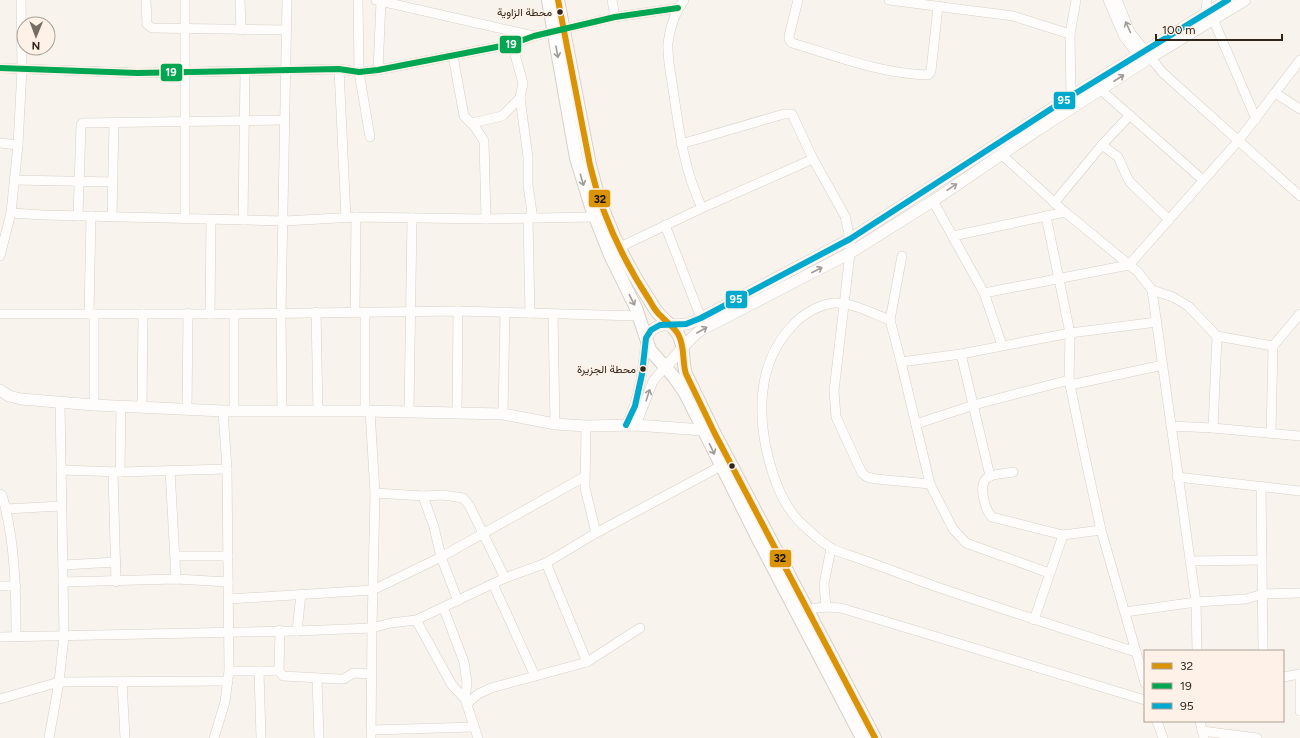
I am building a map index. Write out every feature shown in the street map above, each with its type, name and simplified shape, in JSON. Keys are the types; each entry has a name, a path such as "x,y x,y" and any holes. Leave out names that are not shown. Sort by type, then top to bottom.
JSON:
{"main road":[{"path":"548,0 559,30"},
{"path":"558,0 559,30 576,128 580,173 597,213 610,255 639,316 654,356 685,392 721,466 862,738"},
{"path":"597,213 620,247 638,283 650,302 661,317 671,325 679,335 684,370 875,738"}],"street":[{"path":"0,256 11,213 18,145 22,69 21,0"},
{"path":"146,0 149,27 185,29 286,30"},
{"path":"184,0 186,72 185,219"},
{"path":"240,0 241,30"},
{"path":"282,411 281,313 284,221 284,120 287,0"},
{"path":"358,0 359,72 370,137"},
{"path":"612,0 615,17"},
{"path":"684,0 678,8 668,43 681,144 686,166 702,208"},
{"path":"798,0 789,36 792,43 850,61 924,75 928,75 931,71 938,6"},
{"path":"890,0 1013,16 1070,34"},
{"path":"1071,96 1070,34 1076,0"},
{"path":"1108,0 1124,37 1300,196"},
{"path":"1117,0 1130,32 1147,58"},
{"path":"1207,0 1210,16 1256,119"},
{"path":"631,425 653,380 698,332 727,311 850,239 1036,125 1101,90 1210,16 1228,0"},
{"path":"1210,16 1245,0"},
{"path":"378,70 384,1 534,36"},
{"path":"0,68 137,73 338,69 359,72 378,70 512,44 534,36 615,17 678,8"},
{"path":"512,44 523,82 520,98 528,157 528,185 532,213 528,219 530,313"},
{"path":"453,56 464,116 472,123 484,141 486,219"},
{"path":"631,425 642,374 646,338 655,327 686,324 727,311 850,253 933,201 1001,154 1071,96 1147,58"},
{"path":"984,293 1130,265 1239,140 1300,60"},
{"path":"338,69 346,218"},
{"path":"243,220 244,72"},
{"path":"1101,90 1203,180"},
{"path":"1275,93 1300,109"},
{"path":"472,123 502,116 520,98"},
{"path":"681,144 789,113 813,159 846,216 850,239 850,253 834,392 834,410 839,424 859,469 867,477 930,484"},
{"path":"1054,203 1102,145 1130,115"},
{"path":"78,216 82,124 244,122 284,120"},
{"path":"112,216 114,123"},
{"path":"0,143 18,145"},
{"path":"1102,145 1118,157 1129,181 1169,220"},
{"path":"1001,154 1054,203 1130,265 1142,276 1152,290 1177,477 1196,602 1197,650"},
{"path":"620,247 702,208 813,159"},
{"path":"15,180 113,182"},
{"path":"933,201 984,293 1002,345"},
{"path":"953,236 1065,212"},
{"path":"11,213 284,221 356,217 528,219 597,213"},
{"path":"91,216 91,314 94,405"},
{"path":"1046,216 1070,333 1070,382 1101,530 1144,680"},
{"path":"356,217 360,312 367,411 375,493 371,674 372,734 474,727"},
{"path":"409,412 412,218"},
{"path":"210,314 211,220"},
{"path":"665,225 701,318"},
{"path":"902,256 890,320 930,484 953,529 960,539 966,543 1049,573"},
{"path":"1152,290 1173,297 1188,306 1216,336 1273,346"},
{"path":"890,320 844,304 833,303 821,306 805,314 787,331 772,358 762,394 761,409 765,450 784,503 800,522 831,548 1034,620 1136,652"},
{"path":"0,314 234,314 316,312 411,313 458,311 553,315 639,316"},
{"path":"457,414 458,311"},
{"path":"316,312 318,411"},
{"path":"503,414 505,312"},
{"path":"142,408 143,314"},
{"path":"187,410 188,314"},
{"path":"214,738 223,709 229,671 230,632 227,469 234,314"},
{"path":"1271,433 1273,346 1300,314"},
{"path":"553,315 555,424"},
{"path":"901,362 961,354 1070,333 1157,322"},
{"path":"1213,428 1216,336"},
{"path":"961,354 990,476"},
{"path":"916,424 974,405 1070,382 1163,365"},
{"path":"1,391 21,399 121,407 229,411 367,411 503,414 555,424 586,426 631,425 703,430"},
{"path":"49,738 59,682 64,636 60,403"},
{"path":"116,582 116,472 121,407"},
{"path":"586,426 584,477 596,533"},
{"path":"1171,426 1213,428 1300,436"},
{"path":"0,637 372,628 391,623 416,620 505,578 546,563 596,533 721,466"},
{"path":"61,470 116,472 227,469"},
{"path":"170,470 176,556 176,579"},
{"path":"1013,472 990,476 985,480 983,490 987,509 992,517 1063,535 1101,530"},
{"path":"229,598 373,590 441,557 584,477"},
{"path":"1177,477 1300,491"},
{"path":"1261,486 1263,650"},
{"path":"375,493 423,496 443,495 463,498 469,505 505,578"},
{"path":"0,494 2,495 6,509 16,586 16,636"},
{"path":"423,496 434,527 441,557 458,601"},
{"path":"6,509 61,506"},
{"path":"1034,620 1063,535"},
{"path":"826,607 824,584 831,548"},
{"path":"176,556 228,556"},
{"path":"1190,561 1262,560"},
{"path":"63,565 116,562"},
{"path":"546,563 587,662"},
{"path":"64,582 116,582 176,579 228,582"},
{"path":"492,584 536,676"},
{"path":"0,586 16,586"},
{"path":"1125,612 1196,602 1246,599 1263,594 1300,593"},
{"path":"297,631 301,594"},
{"path":"808,610 826,607 841,608 1144,700"},
{"path":"444,608 464,662 467,684 466,701 478,738"},
{"path":"416,620 452,685 466,701"},
{"path":"466,701 485,690 587,662 640,628"},
{"path":"278,671 280,630"},
{"path":"229,671 278,671 285,677 317,679 344,679 353,673 371,674"},
{"path":"259,671 261,738"},
{"path":"1284,677 1300,674 1300,711"},
{"path":"317,679 319,738"},
{"path":"0,699 59,682 228,681"},
{"path":"122,682 125,738"},
{"path":"1157,722 1163,738"},
{"path":"1200,722 1203,735 1257,738"}],"transit line":[{"name":"32","path":"558,0 590,165 600,201 614,236 622,253 655,309 679,336 682,345 686,374 715,434 875,738"},
{"name":"95","path":"626,425 635,406 642,374 646,338 651,330 660,325 686,324 701,318 850,239 1071,96 1228,0"},
{"name":"19","path":"0,68 137,73 339,69 359,72 378,70 512,44 534,36 615,17 678,8"}],"place":[{"name":"محطة الزاوية","path":"560,12"},
{"name":"محطة الجزيرة","path":"643,369"}]}
